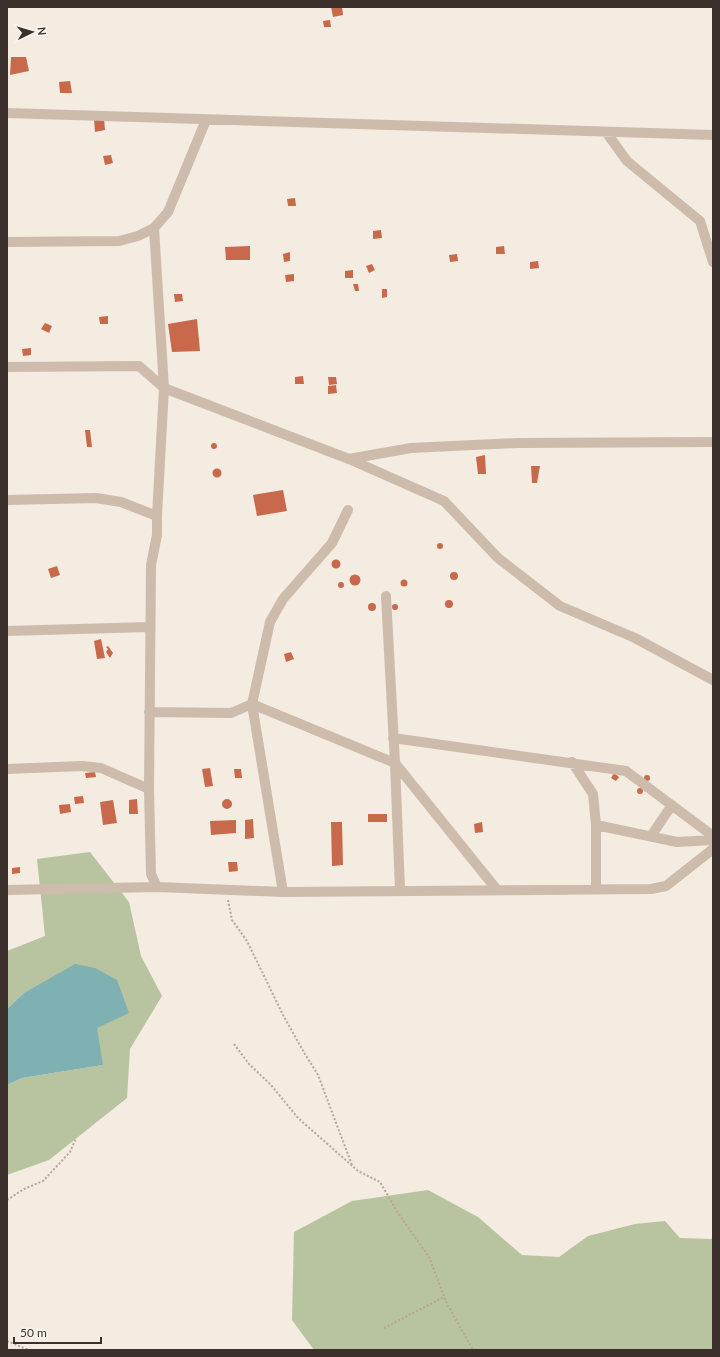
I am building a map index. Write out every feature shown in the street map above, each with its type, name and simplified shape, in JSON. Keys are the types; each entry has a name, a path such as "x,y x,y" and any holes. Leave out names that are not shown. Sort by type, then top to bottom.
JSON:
{"street":[{"path":"7,113 713,135"},
{"path":"7,242 119,241 138,236 154,228 168,212 206,120"},
{"path":"606,132 627,162 713,234"},
{"path":"700,222 713,262"},
{"path":"154,228 164,388 157,535 150,565 149,627 149,789 151,874 157,887"},
{"path":"7,367 139,366 164,388 349,459 444,501 498,558 560,606 635,638 713,680"},
{"path":"349,459 411,448 510,443 713,442"},
{"path":"7,500 96,498 120,502 157,516"},
{"path":"283,892 252,704 270,622 283,599 332,543 348,510"},
{"path":"386,596 400,890"},
{"path":"7,630 149,627"},
{"path":"149,712 231,713 252,704 395,763 497,890"},
{"path":"393,738 572,762 626,771 713,836"},
{"path":"572,762 593,794 596,825 596,889"},
{"path":"7,769 82,766 101,768 149,789"},
{"path":"651,836 672,805"},
{"path":"596,825 678,842 713,840"},
{"path":"7,890 157,887 283,892 651,889 666,886 713,849"}],"path":[{"path":"226,890 232,920 247,942 284,1017 318,1075 353,1166"},
{"path":"234,1044 249,1064 271,1085 298,1118 358,1171 380,1182 398,1213 429,1257 447,1304 472,1348 476,1350"},
{"path":"7,1200 24,1189 43,1181 70,1152 76,1138"},
{"path":"384,1328 444,1298"},
{"path":"7,1341 30,1350"}],"green space":[{"path":"90,852 129,902 141,956 162,996 130,1049 127,1098 49,1160 7,1175 7,1085 22,1078 103,1065 24,993 7,1009 7,951 45,936 37,859"},
{"path":"428,1190 478,1217 522,1255 559,1257 588,1236 635,1224 665,1221 680,1238 711,1239 713,1237 713,1350 314,1350 292,1320 294,1232 352,1201"}],"water":[{"path":"75,964 95,968 117,980 129,1013 97,1028 103,1065 22,1078 7,1085 7,1009 24,993"}],"building":[{"path":"331,7 342,7 343,15 333,17"},
{"path":"330,20 331,27 324,27 323,21"},
{"path":"11,57 26,57 29,71 10,75"},
{"path":"70,81 72,93 60,93 59,82"},
{"path":"104,118 105,130 95,132 94,119"},
{"path":"111,155 113,163 105,165 103,156"},
{"path":"295,198 296,206 288,206 287,199"},
{"path":"381,230 382,238 373,239 373,231"},
{"path":"250,246 250,260 226,260 225,247"},
{"path":"504,246 505,254 496,254 496,247"},
{"path":"290,252 290,261 284,262 283,254"},
{"path":"457,254 458,261 450,262 449,255"},
{"path":"538,261 539,268 530,269 530,262"},
{"path":"372,264 375,270 369,273 366,266"},
{"path":"353,270 353,278 345,278 345,271"},
{"path":"294,274 294,281 286,282 285,275"},
{"path":"353,284 358,284 359,291 355,291"},
{"path":"382,289 387,289 387,297 382,298"},
{"path":"174,294 182,294 183,301 175,302"},
{"path":"108,316 108,324 100,324 99,317"},
{"path":"197,319 200,351 172,352 168,324"},
{"path":"45,323 52,326 49,333 41,329"},
{"path":"31,348 31,355 23,356 22,349"},
{"path":"303,376 304,384 295,384 295,377"},
{"path":"328,377 336,377 337,384 329,385"},
{"path":"336,385 337,393 328,394 328,386"},
{"path":"85,430 90,430 92,447 87,447"},
{"path":"214,443 217,446 214,449 211,446"},
{"path":"485,455 486,474 478,474 476,457"},
{"path":"531,466 540,466 537,483 532,483"},
{"path":"217,468 222,473 217,478 212,473"},
{"path":"283,490 287,511 257,516 253,495"},
{"path":"440,543 443,546 440,549 437,546"},
{"path":"334,560 338,560 340,564 338,568 334,568 332,566 332,562"},
{"path":"57,566 60,575 51,578 48,569"},
{"path":"452,572 456,572 458,576 456,580 452,580 450,578 450,574"},
{"path":"353,575 357,575 359,576 359,584 353,585 350,582 350,578"},
{"path":"404,579 407,580 407,586 404,587 401,586 400,583 401,580"},
{"path":"341,582 344,585 341,588 338,585"},
{"path":"447,600 451,600 453,604 451,608 447,608 445,606 445,602"},
{"path":"370,603 374,603 376,607 374,611 370,611 368,609 368,605"},
{"path":"395,604 398,607 395,610 392,607"},
{"path":"101,639 105,658 97,659 94,641"},
{"path":"108,646 113,653 110,658 106,652 108,649 106,647"},
{"path":"291,652 294,659 286,662 284,654"},
{"path":"210,768 213,786 205,787 202,769"},
{"path":"234,769 241,769 242,778 235,778"},
{"path":"95,772 96,777 86,778 85,773"},
{"path":"614,773 619,777 616,781 611,778"},
{"path":"647,775 650,778 647,781 644,778"},
{"path":"640,788 643,791 640,794 637,791"},
{"path":"83,796 84,803 75,804 74,797"},
{"path":"137,799 138,814 129,814 129,800"},
{"path":"225,799 229,799 232,804 229,809 225,809 222,806 222,802"},
{"path":"113,800 117,823 103,825 100,802"},
{"path":"70,804 71,812 60,814 59,805"},
{"path":"368,814 387,814 387,822 368,822"},
{"path":"253,819 254,838 245,839 245,820"},
{"path":"236,820 236,833 211,835 210,821"},
{"path":"331,822 342,822 343,865 332,866"},
{"path":"482,822 483,832 475,833 474,824"},
{"path":"228,862 237,862 238,871 229,872"},
{"path":"20,867 20,873 12,874 12,868"}]}
